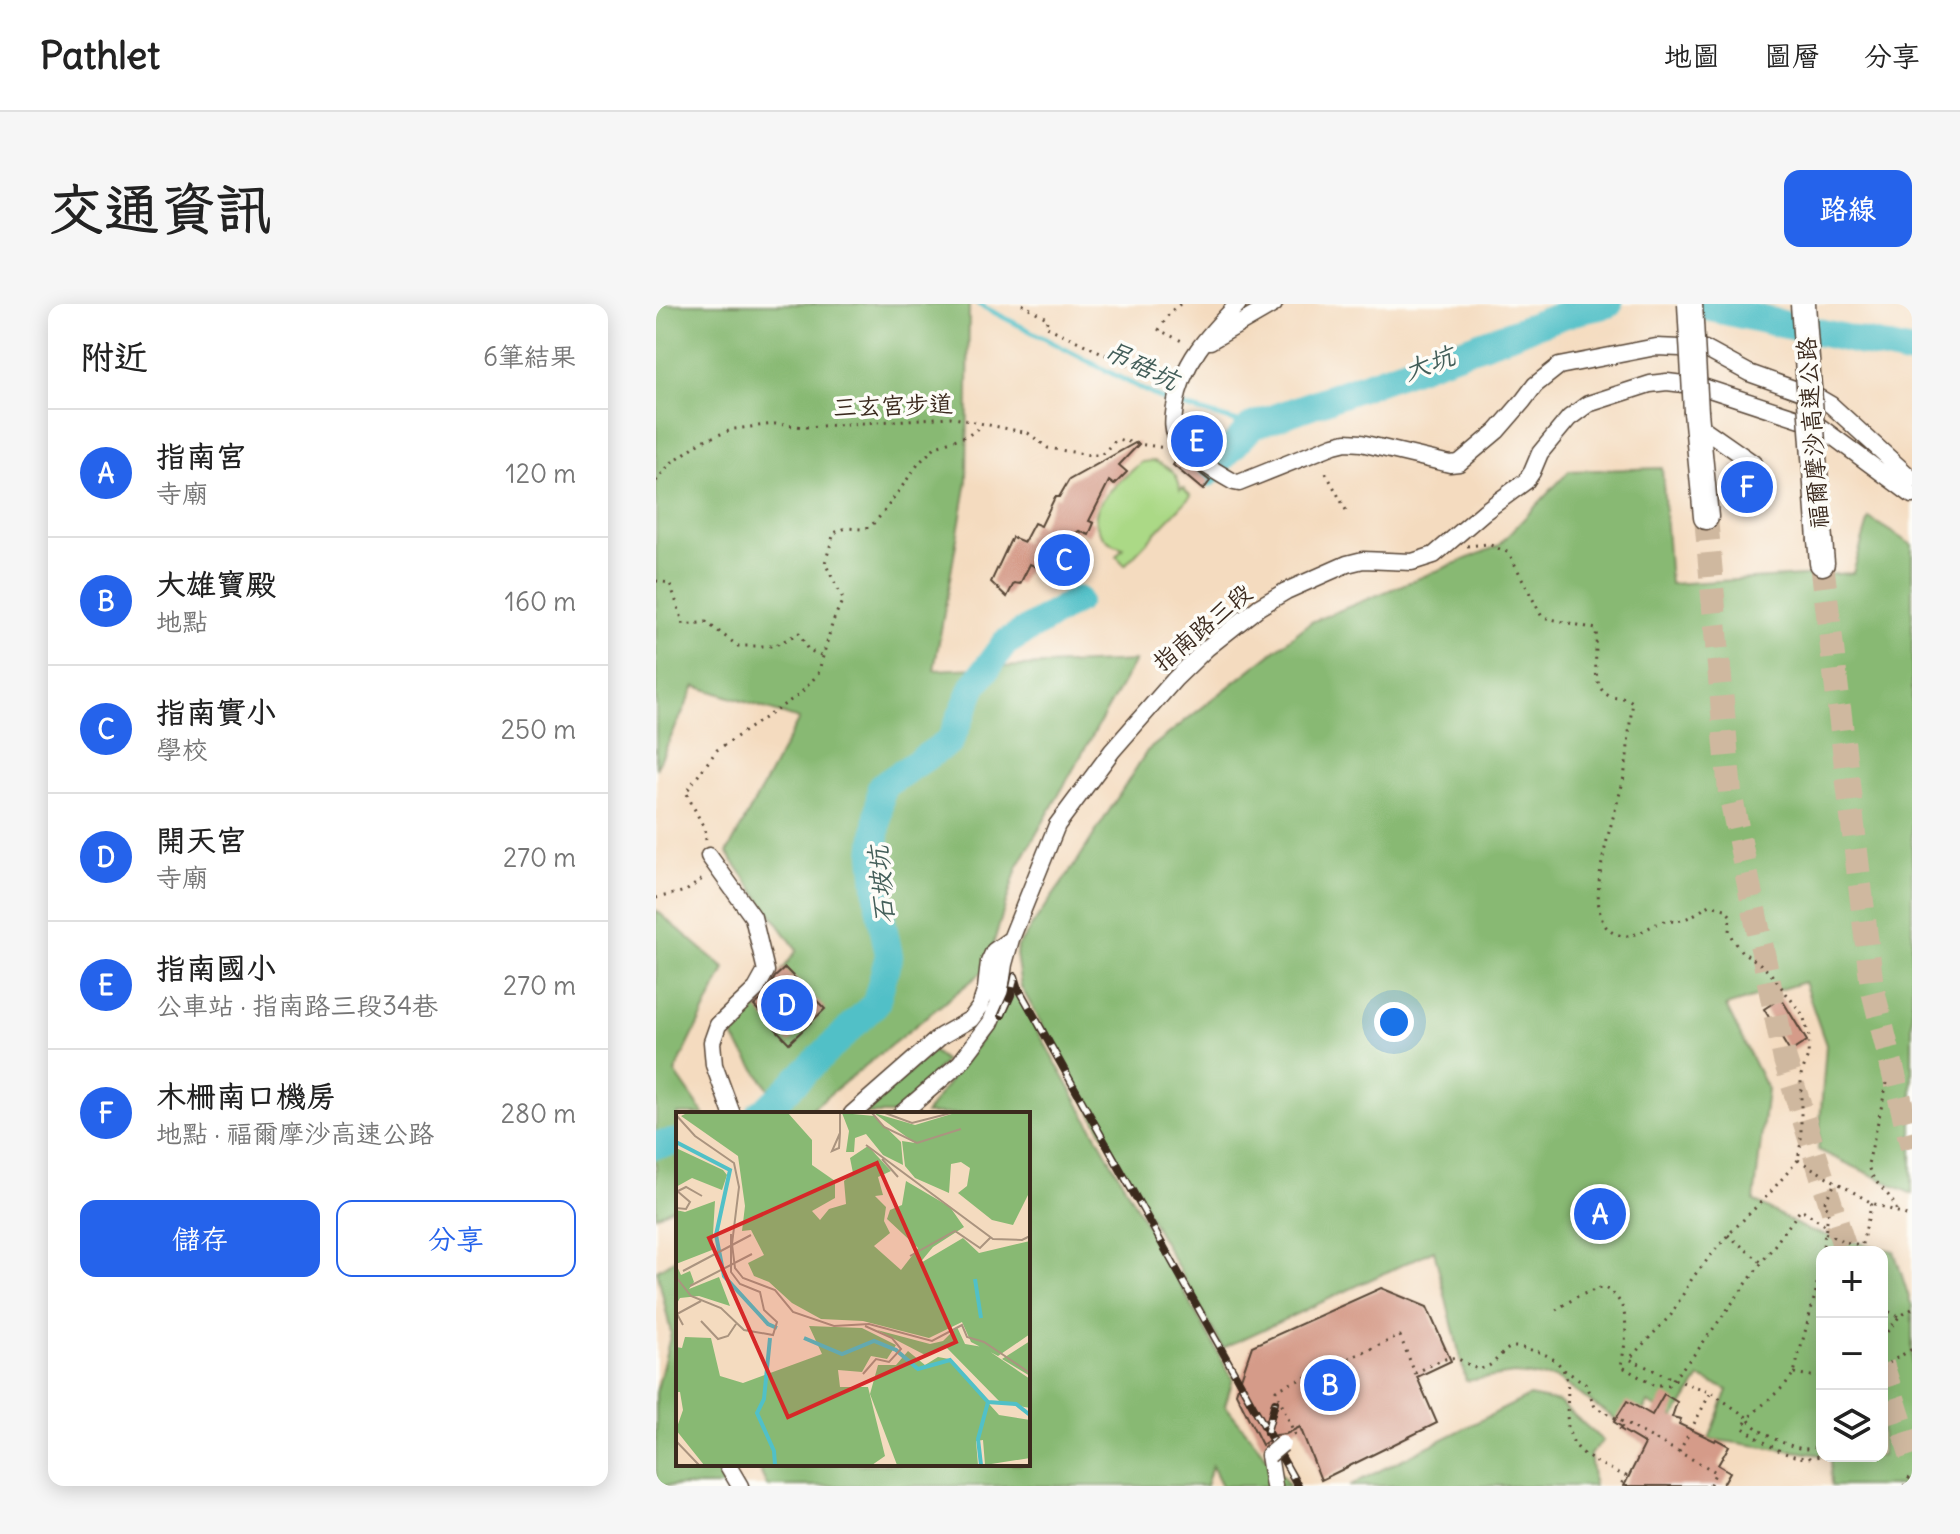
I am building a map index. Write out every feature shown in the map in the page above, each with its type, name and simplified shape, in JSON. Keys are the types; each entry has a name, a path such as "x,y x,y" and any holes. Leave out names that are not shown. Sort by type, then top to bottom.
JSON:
{"highway":[{"path":"1690,304 1706,517"},
{"name":"福爾摩沙高速公路","path":"1803,304 1821,551"}],"street":[{"path":"1238,304 1198,348 1182,375 1172,427 1180,443 1227,478 1239,483 1346,442 1450,464 1459,463 1497,431 1535,385 1559,366 1656,347 1705,349 1749,373 1819,398 1831,405 1912,479"},
{"path":"1198,348 1274,304"},
{"path":"1434,555 1526,481 1540,453 1569,418 1588,404 1650,384 1667,382 1700,386 1816,424 1912,495"},
{"path":"1697,418 1753,463"},
{"name":"指南路三段","path":"903,1112 960,1063 991,1022 998,1005 1011,939 1053,835 1065,812 1152,703 1207,648 1259,607 1286,591 1363,560 1412,562 1434,555"},
{"path":"714,862 753,917 766,971 756,989 718,1025 712,1042 714,1065 732,1112"},
{"path":"854,1112 941,1036 971,1019 980,1007 994,951 1011,939"},
{"path":"1274,1486 1276,1449"},
{"path":"728,1466 740,1486"}],"path":[{"path":"1022,304 1048,319 1045,326 1178,394"},
{"path":"1180,304 1170,312 1159,330 1198,348"},
{"name":"三玄宮步道","path":"656,481 671,463 702,441 734,429 775,424 806,427 950,417 1028,433 1048,448 1090,455 1101,455 1117,439 1189,450"},
{"path":"656,898 686,891 714,862 704,828 686,792 717,750 800,694 818,674 833,621 843,599 825,563 834,533 846,528 870,527 919,463 936,446 969,435 982,425"},
{"path":"1326,473 1346,510"},
{"path":"1434,555 1488,544 1509,553 1542,617 1596,629 1595,675 1599,688 1610,696 1628,698 1633,703 1624,776 1605,846 1600,878 1602,922 1612,932 1622,936 1638,934 1665,921 1687,918 1710,905 1719,906 1730,915 1729,932 1734,942 1771,974 1803,1015 1809,1036 1808,1056 1801,1075 1798,1160 1728,1235 1693,1277 1671,1315 1629,1359 1711,1392 1748,1418 1751,1424 1783,1443 1806,1449 1816,1446"},
{"path":"656,581 670,583 684,625 706,622 738,646 774,646 799,633 808,650 823,656"},
{"path":"1887,1083 1868,1164 1874,1181 1894,1203 1897,1213"},
{"path":"1798,1160 1872,1203 1912,1217"},
{"path":"1823,1246 1829,1208 1823,1204 1836,1182"},
{"path":"1825,1233 1861,1245 1872,1203"},
{"path":"1556,1310 1578,1296 1603,1287 1609,1290 1618,1301 1627,1324 1621,1366 1653,1385 1668,1385 1697,1351 1801,1209 1825,1225"},
{"path":"1728,1235 1762,1263"},
{"path":"1816,1291 1794,1373 1748,1418 1743,1428 1784,1453 1816,1457"},
{"path":"1888,1331 1899,1317 1912,1309"},
{"path":"1888,1311 1899,1317"},
{"path":"1276,1449 1296,1438 1276,1390 1400,1336 1415,1373 1450,1358 1476,1369 1484,1369 1513,1347 1550,1356 1562,1369 1585,1383 1595,1407 1716,1472 1709,1486"},
{"path":"1888,1363 1912,1349"},
{"path":"1562,1369 1570,1390 1570,1436 1581,1452 1626,1476 1620,1486"},
{"path":"1794,1373 1816,1377"},
{"path":"1679,1452 1711,1392"},
{"path":"1904,1486 1912,1474"}],"green space":[{"path":"656,304 969,304 967,481 934,670 1135,661 1017,868 985,970 808,1112 785,1112 733,1037 797,950 727,853 799,719 695,686 656,769"},
{"path":"1154,461 1172,471 1180,490 1183,488 1191,496 1125,565 1116,556 1123,548 1110,542 1100,532 1097,511 1116,484 1142,462"},
{"path":"1662,468 1670,584 1853,573 1869,518 1912,545 1912,1194 1818,1150 1826,1045 1804,982 1726,1006 1767,1089 1754,1201 1809,1231 1873,1246 1816,1246 1816,1454 1709,1439 1728,1390 1700,1378 1674,1418 1648,1403 1630,1429 1556,1378 1514,1374 1466,1381 1434,1250 1223,1348 1021,987 1016,954 1018,946 1078,860 1147,751 1311,622 1498,546 1569,471"},
{"path":"656,910 725,969 675,1072 703,1112 676,1112 676,1206 656,1216"},
{"path":"1016,992 1233,1379 1225,1405 1290,1486 1222,1486 1212,1466 1206,1486 767,1486 758,1466 1030,1466 1030,1112 926,1112"},
{"path":"932,1051 945,1061 901,1112 867,1112"},
{"path":"1888,1250 1894,1251 1912,1307 1912,1486 1831,1486 1830,1462 1888,1462"},
{"path":"676,1259 676,1466 717,1466 724,1486 656,1486 656,1393 671,1333 657,1270"},
{"path":"1529,1396 1559,1402 1603,1441 1590,1454 1594,1486 1349,1486"}],"building":[{"path":"1137,442 1139,444 1119,465 1127,472 1114,485 1109,481 1089,521 1094,523 1089,535 1079,531 1058,547 1047,572 1030,564 1020,584 1014,583 1007,597 991,582 1012,537 1024,542 1034,523 1041,526 1055,497 1059,497 1069,480"},
{"path":"1179,457 1210,481 1203,490 1173,465"},
{"path":"1733,466 1751,474 1758,473 1761,508 1737,510"},
{"path":"785,968 825,1009 789,1043 754,1006"},
{"path":"1781,998 1807,1041 1790,1052 1764,1009"},
{"path":"1381,1288 1427,1307 1451,1361 1417,1377 1437,1423 1321,1480 1300,1427 1276,1435 1262,1445 1236,1393 1252,1346"},
{"path":"1664,1394 1677,1402 1672,1417 1681,1419 1679,1424 1729,1446 1718,1465 1730,1472 1722,1486 1624,1486 1645,1444 1614,1422 1627,1401 1652,1415"}],"waterway":[{"name":"吊硞坑","path":"978,304 1165,401 1252,426"},
{"name":"大坑","path":"1208,473 1252,426 1572,312 1609,304"},
{"name":"大坑","path":"1693,304 1912,353"},
{"name":"石坡坑","path":"763,1112 876,1003 889,955 879,906 874,855 881,787 950,741 974,686 1005,643 1077,600"},
{"name":"石坡坑","path":"656,1145 676,1142"}],"tunnel":[{"path":"1706,517 1730,793 1785,1060 1844,1246"},
{"path":"1822,563 1872,987 1912,1147"},
{"path":"1888,1383 1912,1457"}],"railway":[{"path":"1002,1015 1015,976 1019,989 1298,1486"},
{"path":"1267,1432 1275,1402"}],"place":[{"name":"指南國小","path":"1197,441"},
{"name":"木柵南口機房","path":"1747,487"},
{"name":"指南實小","path":"1064,560"},
{"name":"開天宮","path":"787,1005"},
{"name":"指南宮","path":"1600,1214"},
{"name":"大雄寶殿","path":"1330,1385"}]}
